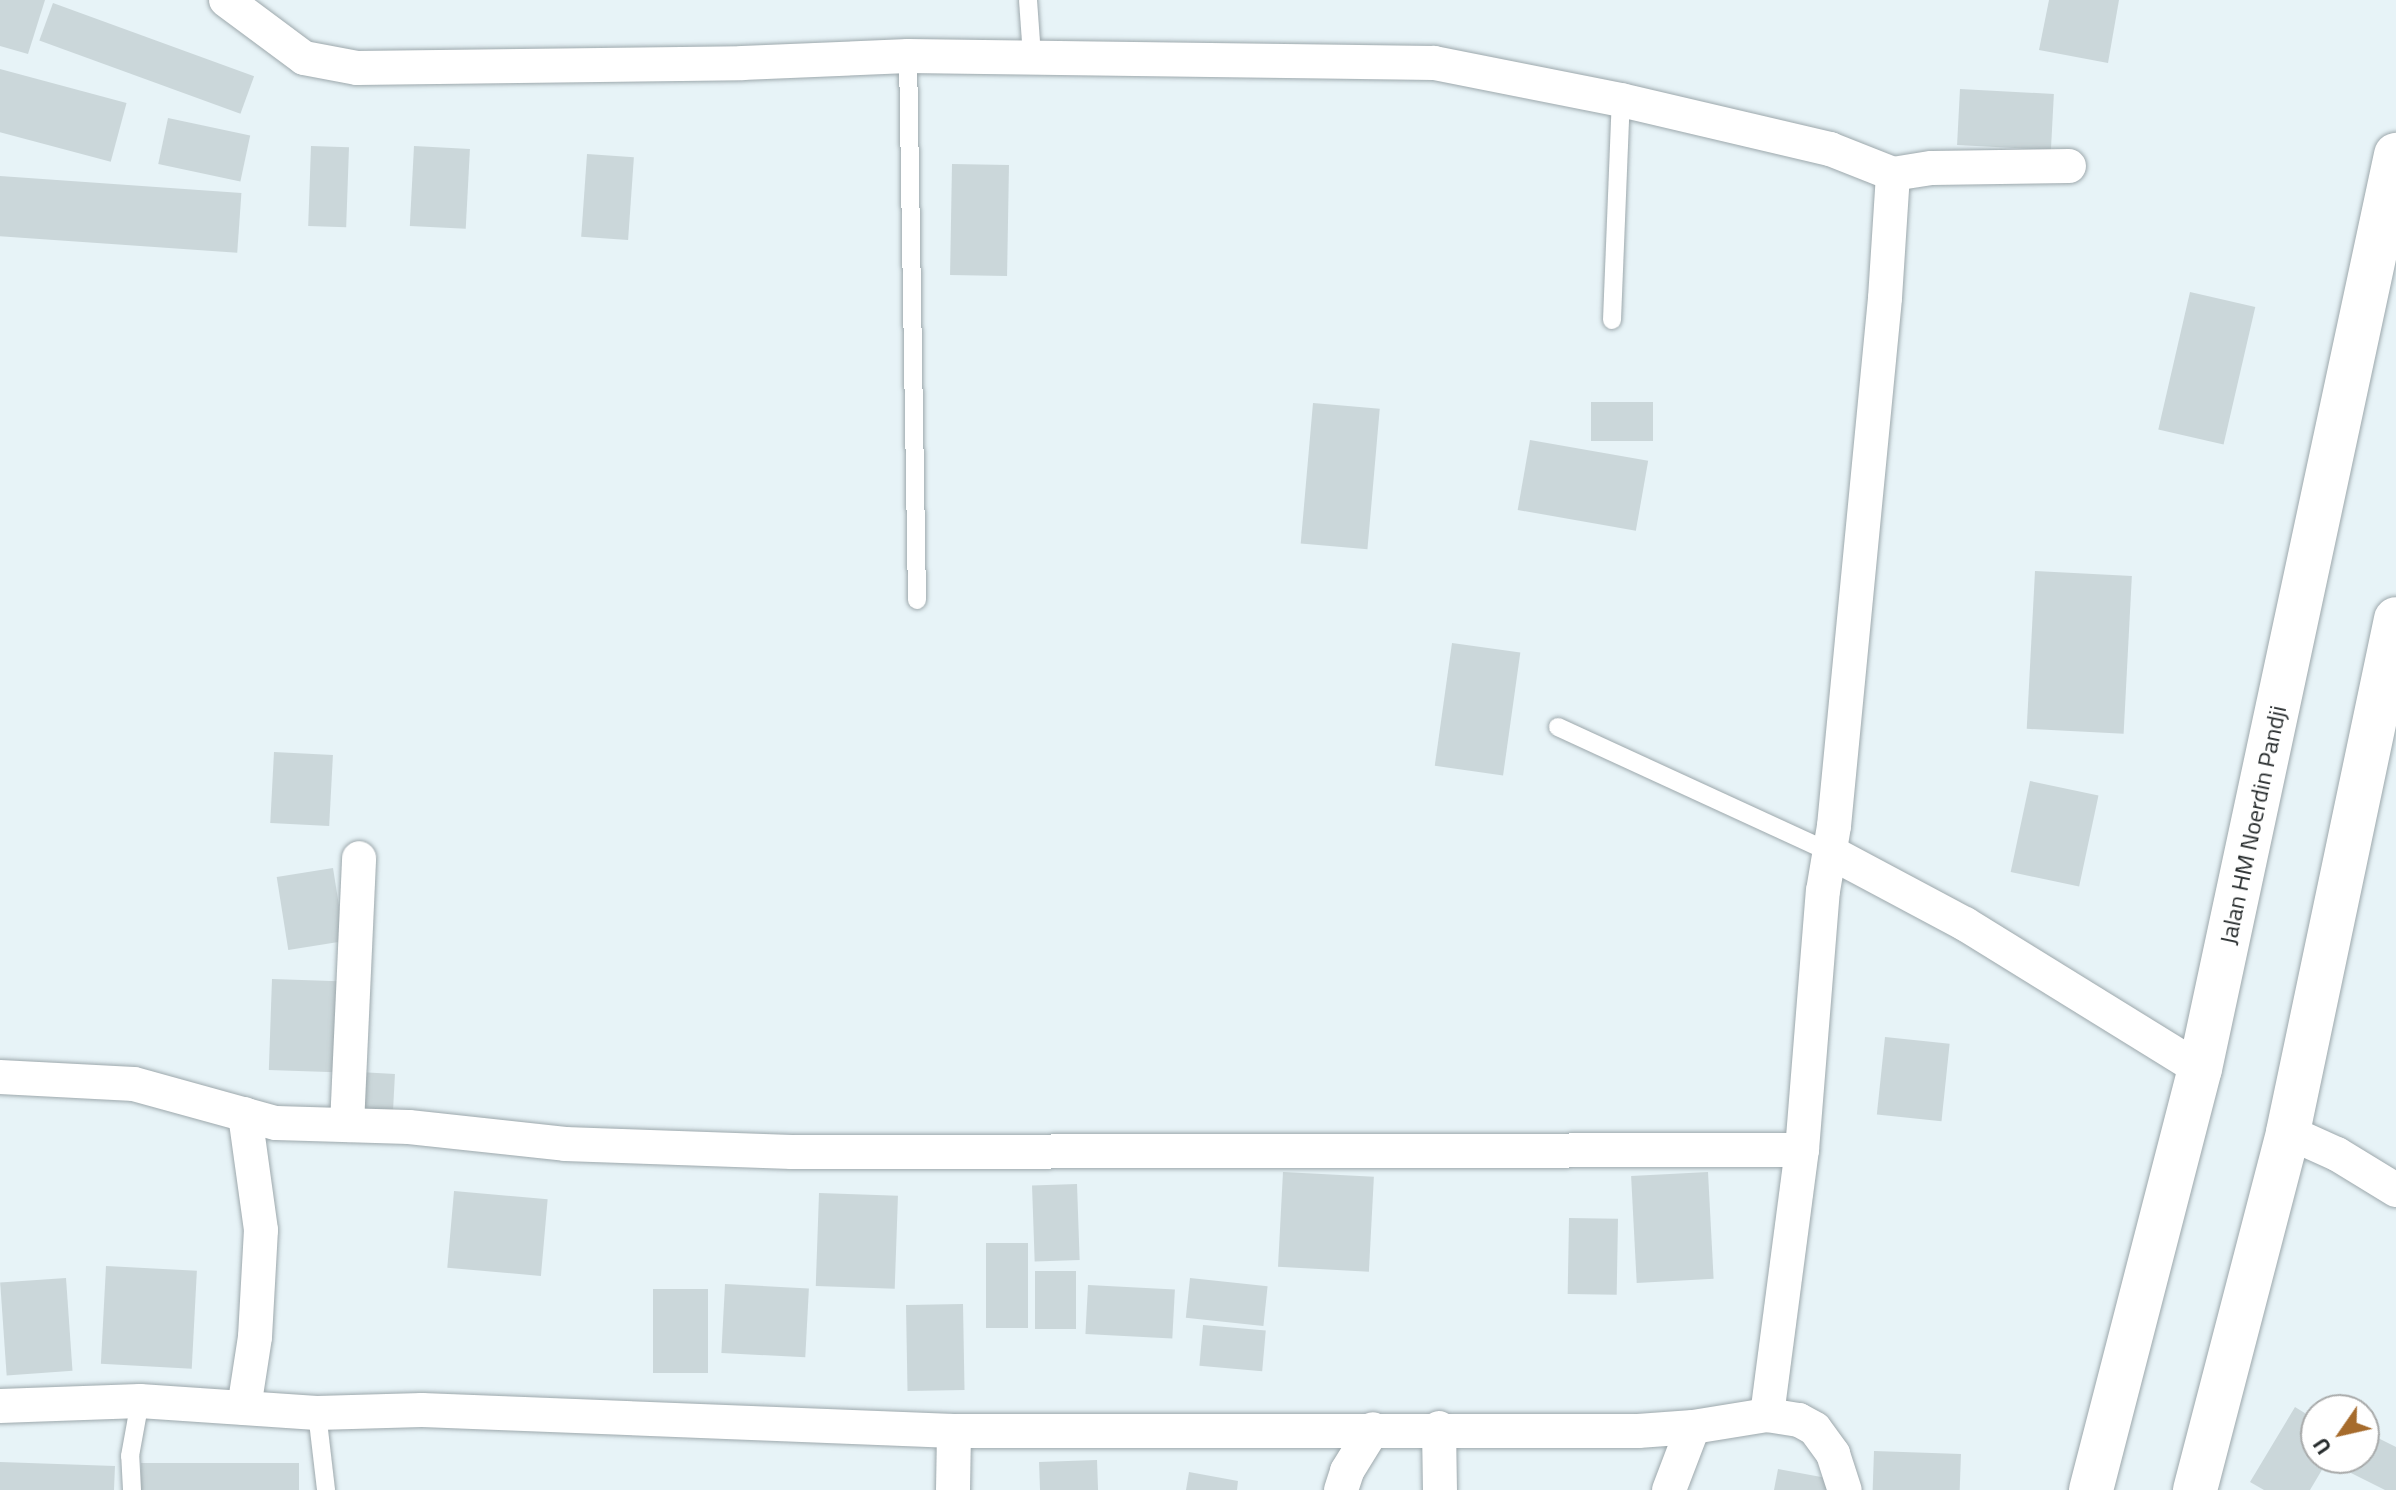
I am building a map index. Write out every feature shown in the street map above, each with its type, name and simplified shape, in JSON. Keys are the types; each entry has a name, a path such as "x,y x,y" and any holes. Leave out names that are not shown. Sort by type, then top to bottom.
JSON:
{"main road":[{"name":"Jalan HM Noerdin Pandji","path":"2091,1490 2200,1069 2396,155"},
{"path":"2195,1490 2288,1132 2396,619"}],"street":[{"path":"226,0 304,58 357,68 742,63 908,56 1434,63 1621,100 1830,149 1893,174 1932,168 2069,166"},
{"path":"1767,1415 1802,1150 1823,891 1830,852 1884,314 1893,174"},
{"path":"1830,852 1965,924 2200,1069"},
{"path":"347,1125 359,858"},
{"path":"0,1077 134,1084 276,1123 409,1127 565,1144 792,1152 1802,1150"},
{"path":"244,1408 255,1337 261,1230 245,1114"},
{"path":"2288,1132 2337,1154 2396,1190"},
{"path":"0,1406 140,1401 317,1413 422,1410 954,1431 1439,1428 1638,1431 1693,1427 1767,1415 1799,1420 1815,1429 1833,1454 1845,1490"},
{"path":"1669,1490 1693,1427"},
{"path":"1439,1428 1440,1490"},
{"path":"1341,1490 1347,1471 1373,1429"},
{"path":"953,1490 954,1431"}],"lane":[{"path":"1028,0 1032,56"},
{"path":"908,56 917,600"},
{"path":"1612,320 1621,100"},
{"path":"1558,727 1830,852"},
{"path":"132,1490 130,1456 140,1401"},
{"path":"317,1413 326,1490"}],"building":[{"path":"0,0 45,0 28,54 0,46"},
{"path":"2049,0 2119,0 2108,63 2039,50"},
{"path":"53,3 254,76 240,114 39,41"},
{"path":"0,69 127,103 111,162 0,132"},
{"path":"1960,89 2054,94 2051,150 1957,145"},
{"path":"168,118 250,135 240,181 158,164"},
{"path":"311,146 349,147 346,227 308,226"},
{"path":"414,146 470,149 466,229 410,226"},
{"path":"587,154 634,157 628,240 581,237"},
{"path":"952,164 1009,165 1007,276 950,275"},
{"path":"0,176 241,193 237,253 0,236"},
{"path":"2190,292 2255,307 2224,444 2158,429"},
{"path":"1591,402 1653,402 1653,441 1591,441"},
{"path":"1313,403 1380,409 1367,549 1301,543"},
{"path":"1530,440 1648,461 1636,531 1518,510"},
{"path":"2035,571 2132,576 2124,734 2027,729"},
{"path":"1452,643 1520,653 1503,775 1435,766"},
{"path":"274,752 333,755 329,826 270,823"},
{"path":"2030,781 2098,796 2079,887 2011,872"},
{"path":"333,868 345,941 288,950 277,877"},
{"path":"272,979 339,981 336,1072 269,1070"},
{"path":"1885,1037 1950,1044 1941,1121 1877,1115"},
{"path":"359,1072 395,1074 392,1121 357,1119"},
{"path":"1283,1172 1374,1177 1369,1272 1278,1267"},
{"path":"1708,1172 1714,1279 1637,1283 1631,1176"},
{"path":"1077,1184 1080,1260 1035,1262 1032,1186"},
{"path":"454,1191 548,1199 541,1276 447,1268"},
{"path":"819,1193 898,1196 895,1289 816,1286"},
{"path":"1569,1218 1618,1219 1617,1295 1568,1294"},
{"path":"986,1243 1028,1243 1028,1328 986,1328"},
{"path":"106,1266 197,1271 192,1369 101,1364"},
{"path":"1035,1271 1076,1271 1076,1329 1035,1329"},
{"path":"66,1278 72,1371 7,1375 0,1283"},
{"path":"1190,1278 1268,1286 1263,1326 1186,1318"},
{"path":"725,1284 809,1288 805,1357 721,1353"},
{"path":"1088,1285 1175,1290 1172,1338 1085,1334"},
{"path":"653,1289 708,1289 708,1373 653,1373"},
{"path":"963,1304 965,1390 908,1391 906,1305"},
{"path":"1203,1325 1266,1330 1262,1371 1199,1366"},
{"path":"2295,1407 2300,1410 2300,1474 2320,1474 2310,1490 2264,1490 2250,1482"},
{"path":"2380,1439 2396,1447 2396,1490 2385,1490 2353,1474 2380,1474"},
{"path":"1874,1451 1961,1454 1960,1490 1873,1490"},
{"path":"1097,1460 1098,1490 1040,1490 1039,1462"},
{"path":"0,1462 115,1466 114,1490 0,1490"},
{"path":"141,1463 299,1463 299,1490 141,1490"},
{"path":"1778,1469 1832,1479 1830,1490 1774,1490"},
{"path":"1189,1472 1238,1481 1237,1490 1186,1490"}]}
